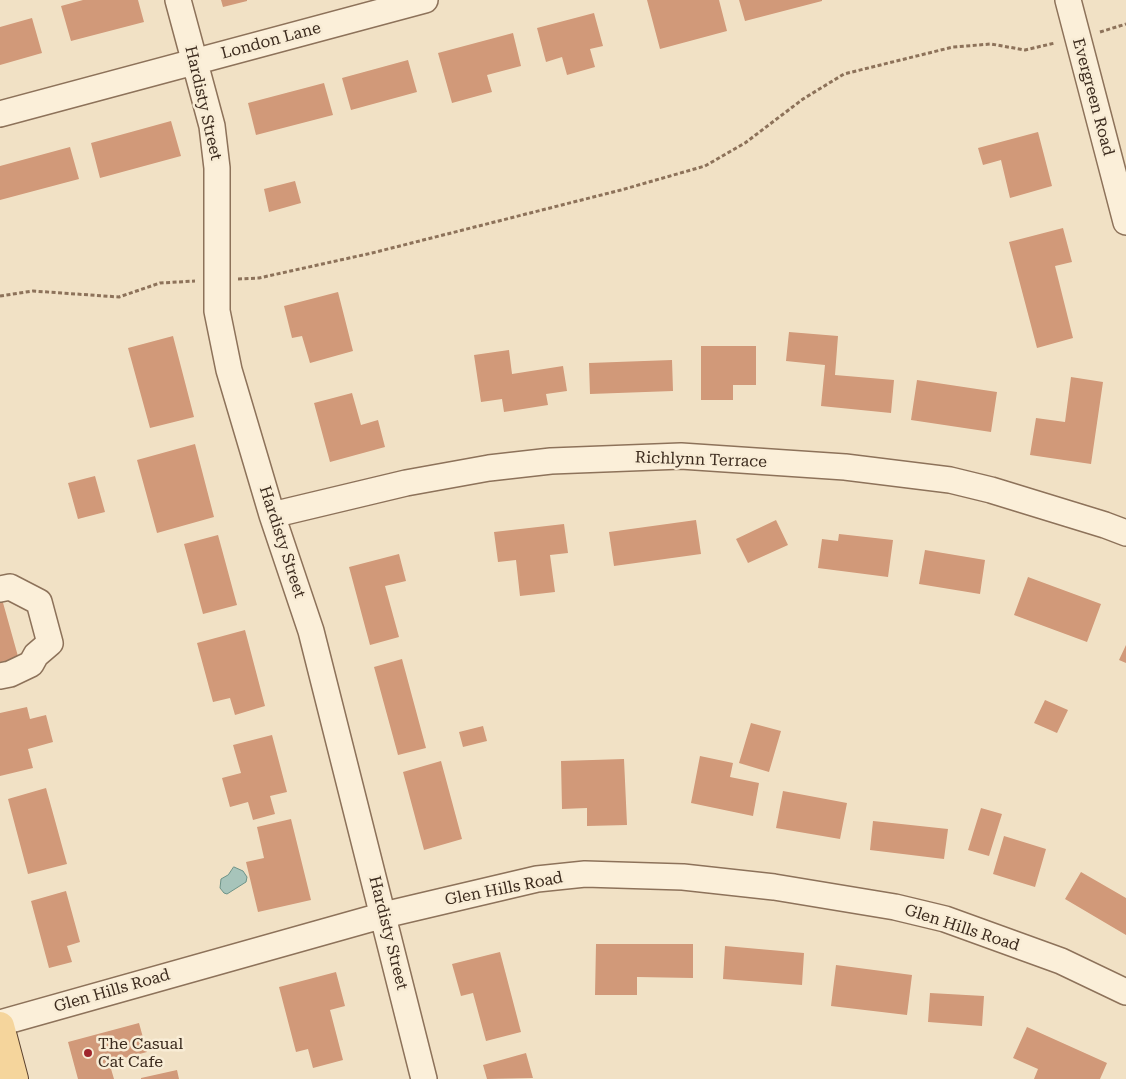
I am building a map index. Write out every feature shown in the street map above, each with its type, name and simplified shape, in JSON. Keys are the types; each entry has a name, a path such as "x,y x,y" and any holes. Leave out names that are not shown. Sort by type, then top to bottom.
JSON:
{"main road":[{"path":"0,1024 14,1079"}],"street":[{"name":"Hardisty Street","path":"178,0 212,126 217,168 218,311 229,370 272,516 310,631 384,915 424,1079"},
{"name":"London Lane","path":"0,114 425,0"},
{"name":"Evergreen Road","path":"1068,0 1126,222"},
{"name":"Richlynn Terrace","path":"272,516 406,483 489,468 551,461 682,456 845,467 950,480 991,490 1126,533"},
{"path":"0,589 10,587 39,602 50,643 36,655 30,664 10,674 0,676"},
{"name":"Glen Hills Road","path":"0,1024 384,915 537,878 585,874 683,877 774,887 895,907 945,919 1061,961 1126,992"}],"path":[{"path":"0,296 33,291 119,297 160,283 259,278 372,253 621,190 705,166 745,144 803,99 844,74 953,47 991,44 1025,50 1078,38 1126,24"}],"water":[{"path":"234,867 243,871 247,877 246,882 227,894 220,888 221,879 228,875"}],"building":[{"path":"83,0 138,0 144,22 71,41 61,6"},
{"path":"221,0 247,0 247,1 223,7"},
{"path":"647,0 719,0 727,31 660,49"},
{"path":"739,0 822,0 822,1 745,21"},
{"path":"594,13 603,46 590,49 595,67 567,75 562,57 546,62 537,28"},
{"path":"32,18 42,53 0,65 0,27"},
{"path":"513,33 521,66 487,75 492,92 452,103 438,53"},
{"path":"408,60 417,92 351,110 342,78"},
{"path":"324,83 333,115 256,135 248,103"},
{"path":"171,121 181,156 100,178 91,143"},
{"path":"1038,132 1052,186 1010,198 1001,160 983,165 978,148"},
{"path":"70,147 79,179 0,200 0,166"},
{"path":"295,181 301,203 269,212 264,189"},
{"path":"1063,228 1072,262 1055,266 1073,338 1037,348 1009,242"},
{"path":"338,292 353,351 310,363 302,336 292,338 284,306"},
{"path":"789,332 838,336 835,375 894,380 891,413 821,406 825,365 786,361"},
{"path":"173,336 194,417 150,428 128,348"},
{"path":"701,346 756,346 756,385 733,385 733,400 701,400"},
{"path":"509,350 512,374 563,366 567,391 546,394 548,405 504,412 502,399 481,402 474,355"},
{"path":"672,360 673,391 590,394 589,363"},
{"path":"1071,377 1103,382 1091,464 1030,455 1036,418 1065,422"},
{"path":"917,380 997,392 991,432 911,420"},
{"path":"352,393 361,425 378,420 385,447 330,462 314,403"},
{"path":"195,444 214,517 157,533 137,460"},
{"path":"95,476 105,512 78,519 68,483"},
{"path":"696,520 701,554 614,566 609,532"},
{"path":"776,520 788,545 748,563 736,539"},
{"path":"564,524 568,553 550,555 555,592 520,596 516,560 498,562 494,532"},
{"path":"839,534 893,540 888,577 818,568 822,539 838,541"},
{"path":"218,535 237,605 203,614 184,544"},
{"path":"925,550 985,560 980,594 919,584"},
{"path":"399,554 406,581 385,586 399,637 370,645 349,567"},
{"path":"1028,577 1101,604 1087,642 1014,615"},
{"path":"0,592 21,667 0,673"},
{"path":"245,630 265,706 235,715 230,698 213,702 197,643"},
{"path":"1126,645 1126,663 1119,660"},
{"path":"402,659 426,748 398,755 374,667"},
{"path":"1045,700 1068,710 1057,733 1034,723"},
{"path":"27,707 30,719 46,715 53,742 28,749 33,768 0,776 0,713"},
{"path":"751,723 781,731 769,772 739,763"},
{"path":"483,726 487,741 463,747 459,732"},
{"path":"272,735 287,792 270,796 275,814 253,820 248,802 230,807 222,778 241,773 233,745"},
{"path":"700,756 733,763 730,777 759,783 753,816 691,803"},
{"path":"624,759 627,825 587,826 587,808 562,809 561,761"},
{"path":"441,761 462,839 424,850 403,772"},
{"path":"46,788 67,864 28,874 8,799"},
{"path":"783,791 847,803 840,839 776,828"},
{"path":"981,808 1002,814 989,856 968,850"},
{"path":"291,819 311,900 258,912 246,862 264,858 257,827"},
{"path":"873,821 948,829 944,859 870,850"},
{"path":"1004,836 1046,849 1035,887 993,874"},
{"path":"1081,872 1126,898 1126,935 1065,899"},
{"path":"66,891 80,942 67,946 72,962 49,968 31,901"},
{"path":"596,944 693,944 693,978 637,977 637,995 595,995"},
{"path":"725,946 804,953 802,985 723,979"},
{"path":"500,952 521,1032 486,1041 473,993 461,996 452,964"},
{"path":"836,965 912,975 907,1015 831,1006"},
{"path":"336,972 345,1006 330,1010 343,1060 313,1068 308,1049 296,1052 279,987"},
{"path":"930,993 984,996 982,1026 928,1022"},
{"path":"139,1023 147,1052 109,1062 114,1079 78,1079 68,1042"},
{"path":"1027,1027 1107,1063 1100,1079 1034,1079 1038,1069 1013,1058"},
{"path":"526,1053 533,1078 487,1079 483,1065"},
{"path":"177,1070 179,1079 141,1079 141,1078"}],"place":[{"name":"The Casual Cat Cafe","path":"88,1053"}]}
